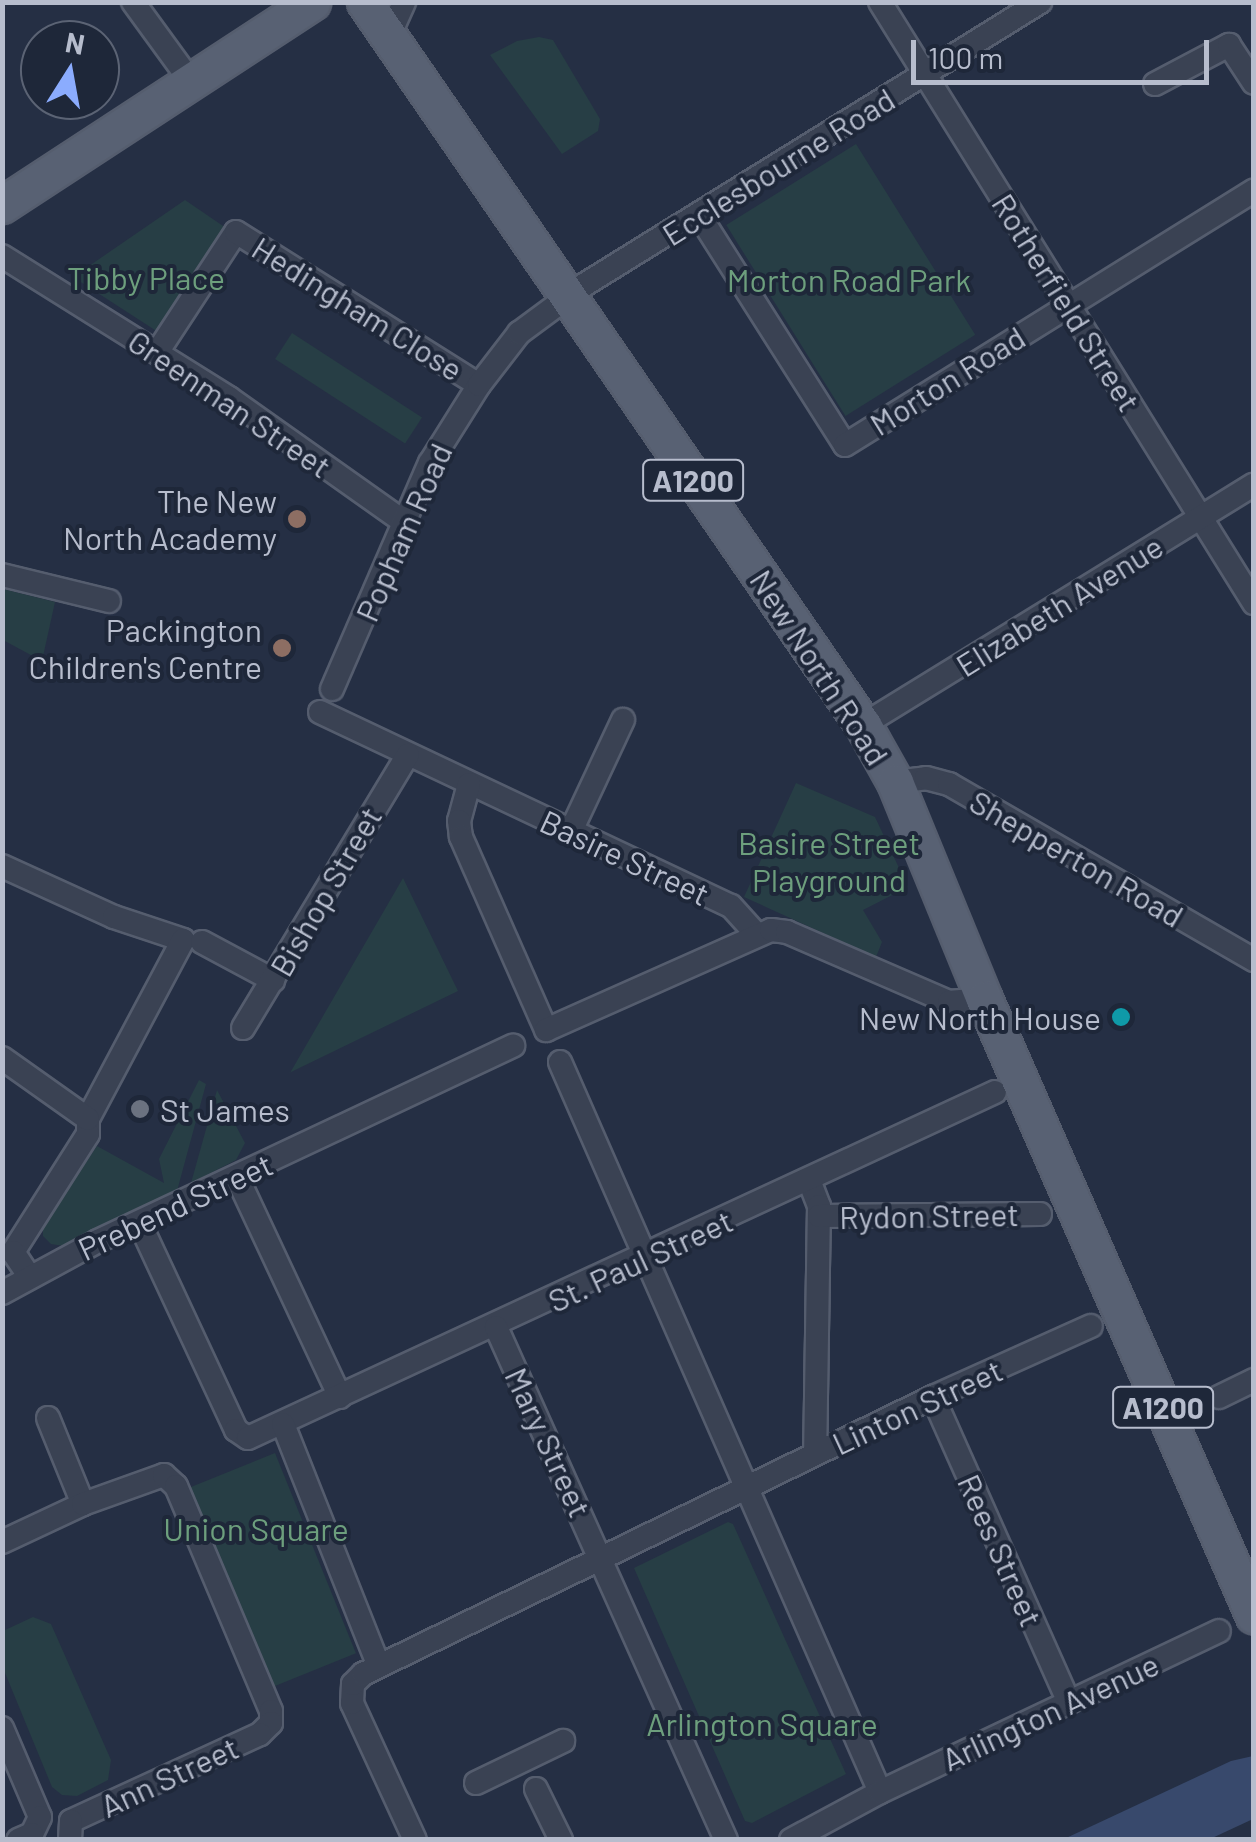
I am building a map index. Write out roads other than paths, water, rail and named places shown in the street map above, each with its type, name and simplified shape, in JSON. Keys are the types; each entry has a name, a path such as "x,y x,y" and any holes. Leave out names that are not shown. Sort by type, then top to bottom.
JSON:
{"main road":[{"path":"2,205 312,2"},
{"name":"New North Road","path":"366,2 863,725 895,782 984,999 1254,1616"}],"street":[{"path":"133,2 192,83"},
{"path":"389,36 404,2"},
{"name":"Rotherfield Street","path":"880,2 1254,603"},
{"name":"Ecclesbourne Road","path":"566,297 1040,2"},
{"path":"1155,84 1229,45 1254,83"},
{"name":"Morton Road","path":"699,216 845,445 1254,190"},
{"name":"Hedingham Close","path":"158,352 236,232 479,384"},
{"name":"Greenman Street","path":"2,256 158,352 404,522"},
{"name":"Popham Road","path":"332,689 430,463 479,384 519,334 566,297"},
{"name":"Elizabeth Avenue","path":"863,725 1254,484"},
{"path":"2,575 110,601"},
{"name":"Basire Street","path":"320,712 730,906 756,934"},
{"path":"570,833 623,720"},
{"name":"Bishop Street","path":"243,1028 408,755"},
{"name":"Shepperton Road","path":"895,782 926,778 949,784 1254,960"},
{"path":"469,784 460,821 465,850 546,1030 756,934 787,932 948,1002 984,999"},
{"path":"2,866 114,917 192,941 273,980"},
{"path":"29,1276 13,1252 88,1134 88,1118 192,941"},
{"name":"Prebend Street","path":"2,1293 29,1276 513,1046"},
{"path":"2,1058 88,1118"},
{"path":"560,1062 880,1792 792,1840"},
{"name":"St. Paul Street","path":"283,1424 995,1092"},
{"path":"237,1177 340,1397"},
{"path":"809,1180 818,1198 819,1216 815,1454"},
{"name":"Rydon Street","path":"819,1216 1040,1214"},
{"path":"140,1224 236,1430 244,1437 283,1424 379,1666"},
{"name":"Linton Street","path":"744,1488 1091,1326"},
{"name":"Mary Street","path":"496,1327 602,1558"},
{"path":"1220,1397 1254,1380"},
{"name":"Rees Street","path":"933,1397 1069,1702"},
{"path":"2,1542 83,1504 48,1418"},
{"name":"Ann Street","path":"68,1834 72,1820 260,1734 271,1723 268,1699 176,1486 164,1475 83,1504"},
{"path":"415,1840 350,1692 356,1680 744,1488"},
{"path":"602,1558 726,1840"},
{"name":"Arlington Avenue","path":"880,1792 1219,1631"},
{"path":"2,1728 40,1816 40,1826 18,1840"},
{"path":"476,1782 529,1774 563,1741"},
{"path":"529,1774 561,1840"}],"water":[{"path":"1253,1756 1253,1819 1210,1839 1064,1839 1231,1761"}],"place":[{"name":"The New North Academy","path":"297,519"},
{"name":"Packington Children's Centre","path":"282,648"},
{"name":"New North House","path":"1121,1017"},
{"name":"St James","path":"140,1109"}],"park label":[{"name":"Tibby Place","path":"146,277"},
{"name":"Morton Road Park","path":"849,279"},
{"name":"Basire Street Playground","path":"829,862"},
{"name":"Union Square","path":"256,1528"},
{"name":"Arlington Square","path":"762,1723"}]}
